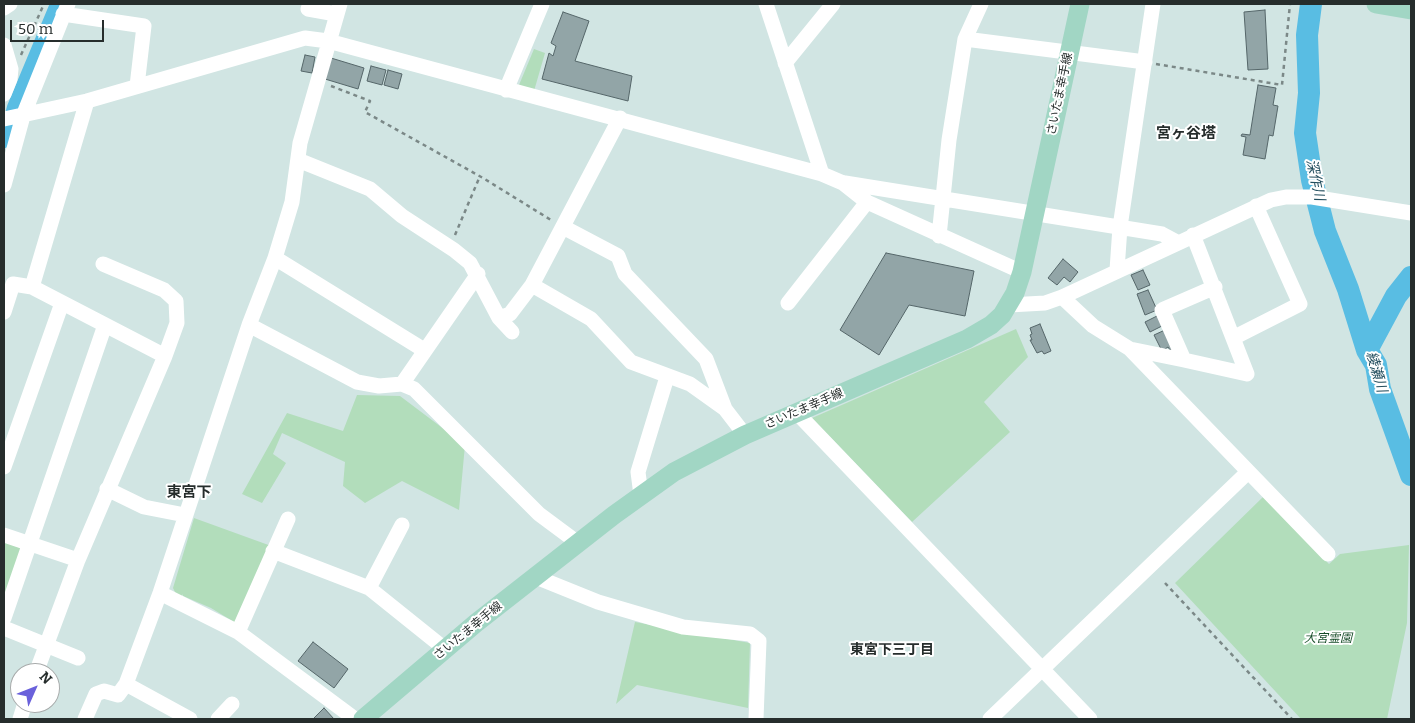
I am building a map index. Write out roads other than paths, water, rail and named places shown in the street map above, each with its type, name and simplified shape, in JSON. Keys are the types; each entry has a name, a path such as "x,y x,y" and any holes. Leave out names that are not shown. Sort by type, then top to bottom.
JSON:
{"main road":[{"name":"さいたま幸手線","path":"363,719 445,649 578,543 641,494 674,472 745,435 966,339 991,325 1009,305 1022,272 1080,4"},
{"path":"1376,4 1411,10"}],"street":[{"path":"4,8 10,4"},
{"path":"85,719 96,694 104,692 118,695 126,684 160,593 249,324 275,258 292,202 300,143 338,9 308,8 310,4"},
{"path":"506,90 542,4"},
{"path":"766,4 822,174"},
{"path":"785,63 832,4"},
{"path":"939,236 949,140 965,38 981,4"},
{"path":"1117,270 1120,227 1153,4"},
{"path":"4,186 23,116 66,9 144,26 137,86"},
{"path":"4,119 87,101 305,38 328,41 506,90 620,118 822,174 844,183 1162,234 1177,242"},
{"path":"965,38 1145,62"},
{"path":"4,45 11,69 10,80 4,94"},
{"path":"32,287 87,101"},
{"path":"499,318 510,314 532,285 620,118"},
{"path":"298,160 370,189 402,216 450,247 470,264 478,274 499,318 512,332"},
{"path":"844,183 867,202 1022,272"},
{"path":"1009,305 1038,304 1062,297 1271,200 1299,196 1411,213"},
{"path":"788,302 867,202"},
{"path":"1233,338 1300,304 1256,206"},
{"path":"563,227 618,256 625,274 706,359 725,409 745,435"},
{"path":"1062,297 1110,339 1130,349 1247,374 1215,287 1193,235"},
{"path":"275,258 424,350"},
{"path":"40,663 78,560 165,356 177,323 176,300 164,290 103,264"},
{"path":"402,384 478,274"},
{"path":"4,312 13,284 32,287 165,356"},
{"path":"532,285 591,319 631,362 690,384 725,409"},
{"path":"1184,360 1162,310 1215,287"},
{"path":"4,467 62,303"},
{"path":"249,324 357,382 379,386 402,384 414,389 538,514 578,543"},
{"path":"4,618 105,325"},
{"path":"1130,349 1328,554"},
{"path":"641,494 638,472 667,377"},
{"path":"797,413 1090,719"},
{"path":"990,719 1248,472"},
{"path":"107,489 144,507 185,515"},
{"path":"238,632 288,519"},
{"path":"369,588 402,525"},
{"path":"4,535 78,560"},
{"path":"273,551 369,588 445,649"},
{"path":"536,577 598,602 682,627 750,634 759,641 756,719"},
{"path":"160,593 238,632 355,719"},
{"path":"4,628 78,658"},
{"path":"126,684 186,718"},
{"path":"218,719 232,704"}],"waterway":[{"path":"4,142 13,107 56,4"},
{"name":"深作川","path":"1311,4 1307,35 1309,93 1305,133 1312,180 1325,231 1348,289 1367,350 1376,365 1380,389 1411,475"},
{"name":"綾瀬川","path":"1367,350 1396,296 1411,277"}],"district":[{"name":"宮ヶ谷塔","path":"1186,134"},
{"name":"東宮下","path":"189,493"},
{"name":"東宮下三丁目","path":"892,650"}],"park label":[{"name":"大宮霊園","path":"1328,639"}]}
